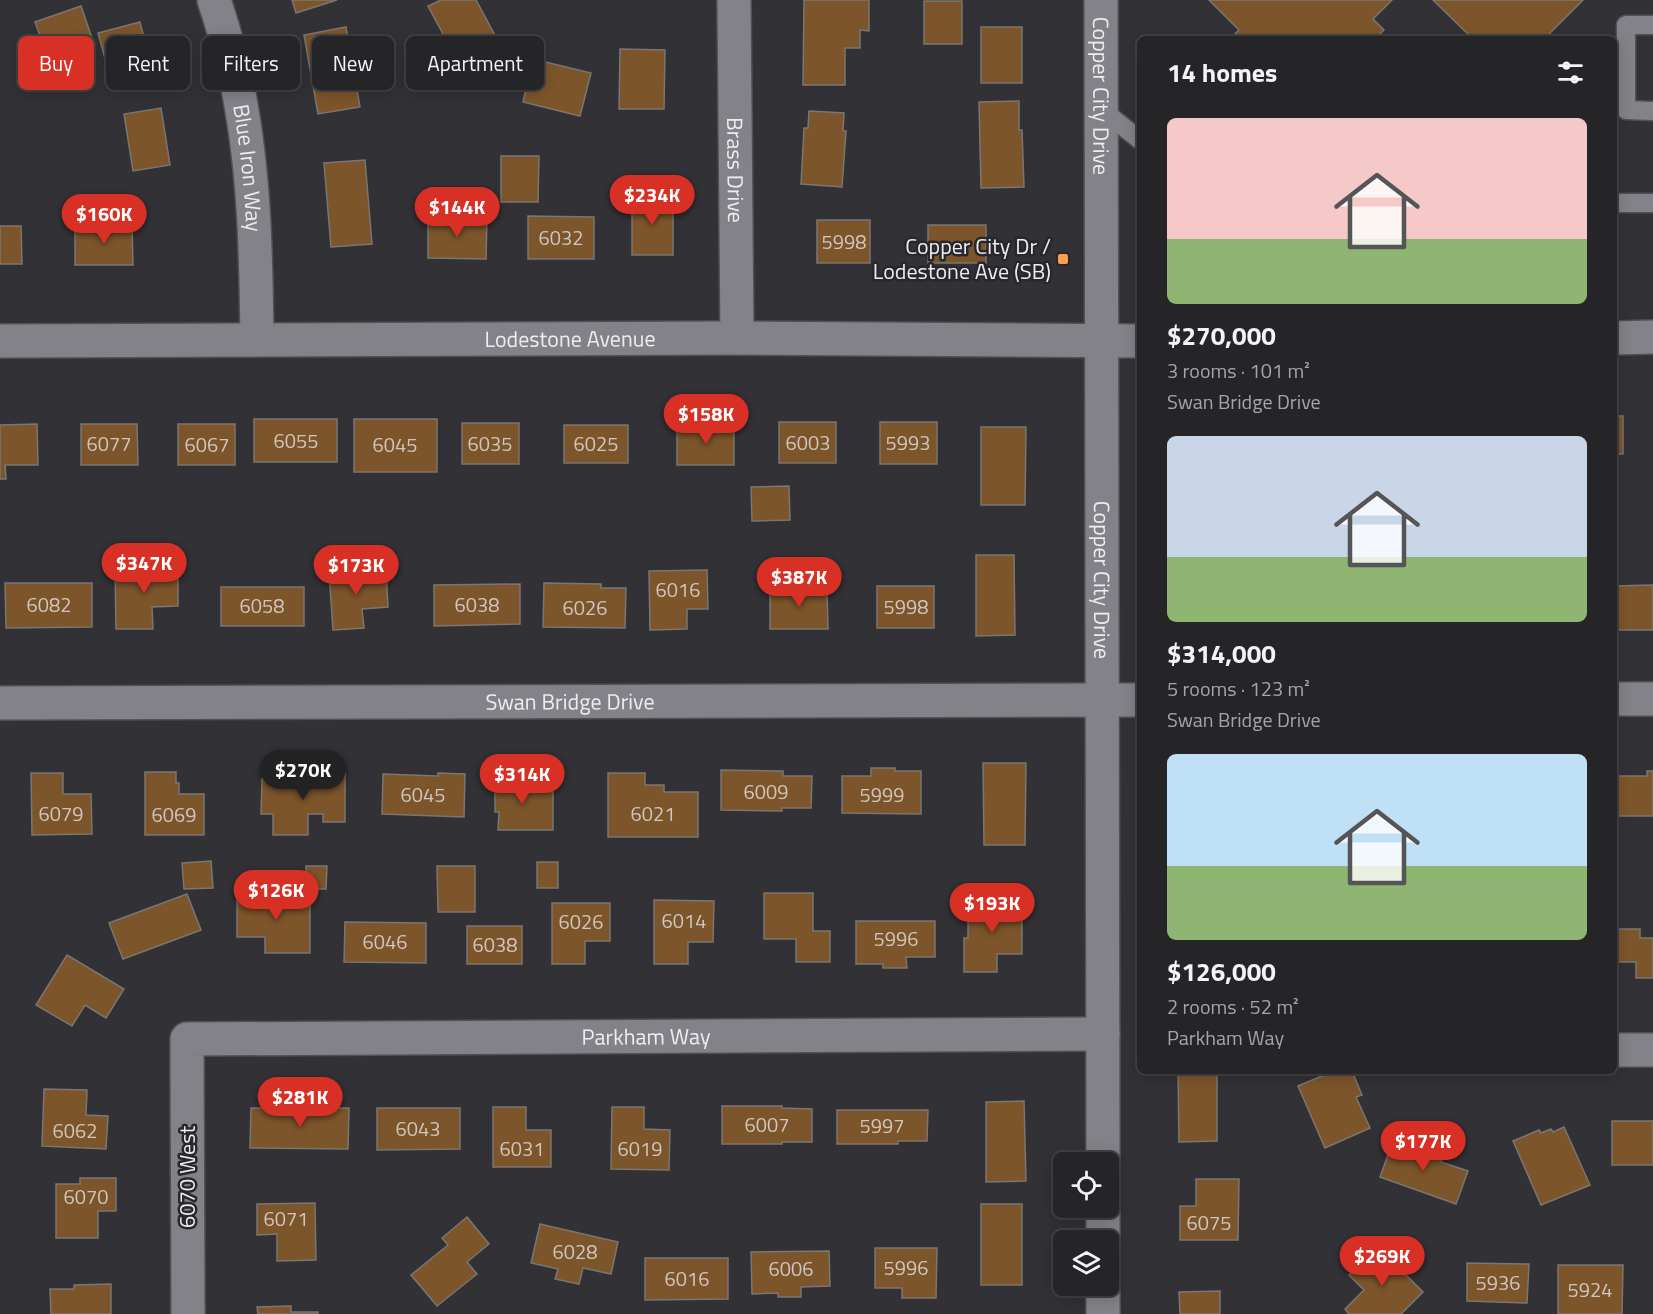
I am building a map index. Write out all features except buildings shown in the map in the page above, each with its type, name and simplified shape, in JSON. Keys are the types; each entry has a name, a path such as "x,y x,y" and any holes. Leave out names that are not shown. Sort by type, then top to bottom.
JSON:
{"street":[{"name":"Blue Iron Way","path":"214,0 227,41 242,110 251,181 257,339"},
{"name":"Brass Drive","path":"734,0 737,338"},
{"name":"Copper City Drive","path":"1101,0 1103,1152"},
{"name":"Lodestone Avenue","path":"0,341 737,338 1137,340"},
{"path":"1617,338 1653,338"},
{"path":"1617,699 1653,699"},
{"name":"Swan Bridge Drive","path":"0,703 1137,700"},
{"name":"Parkham Way","path":"187,1040 1103,1034"},
{"name":"6070 West","path":"187,1040 188,1314"},
{"path":"1617,1050 1653,1050"},
{"path":"1103,1296 1104,1314"}],"lane":[{"path":"1653,25 1626,25 1626,110 1653,111"},
{"path":"1102,110 1137,139"},
{"path":"1617,203 1653,203"}],"place":[{"name":"Copper City Dr / Lodestone Ave (SB)","path":"1063,259"}]}
